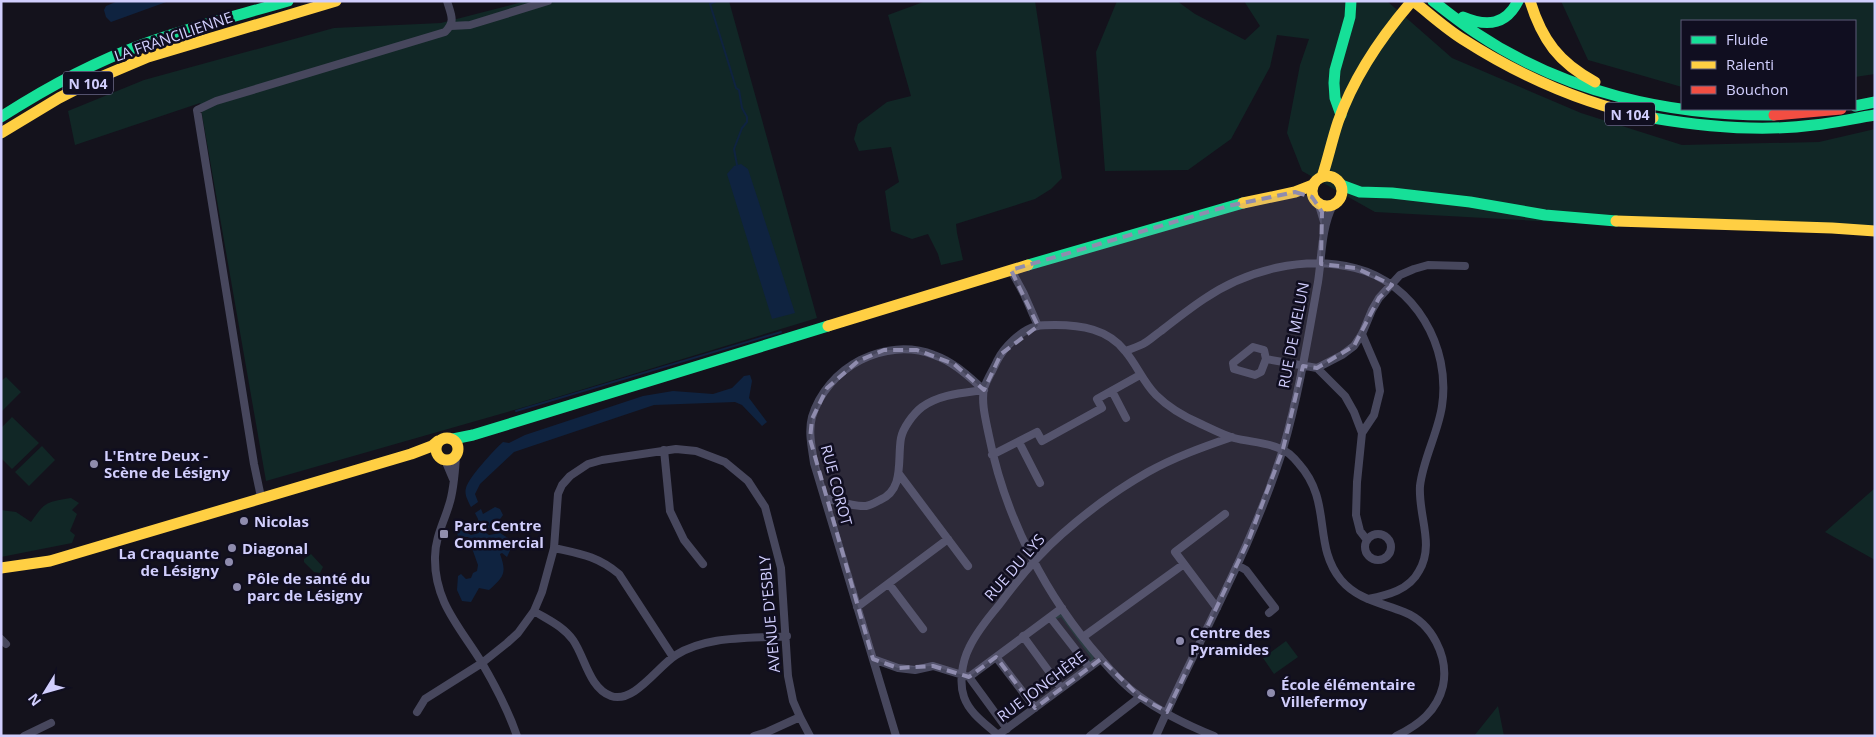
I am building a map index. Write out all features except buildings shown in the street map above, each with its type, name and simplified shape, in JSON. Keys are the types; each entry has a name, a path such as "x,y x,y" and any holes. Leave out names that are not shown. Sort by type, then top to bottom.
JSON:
{"main road":[{"name":"LA FRANCILIENNE","path":"1,117 90,67 143,45 288,1"},
{"name":"LA FRANCILIENNE","path":"1,133 59,98 96,79 148,57 336,1"},
{"path":"1340,115 1333,92 1334,69 1349,23 1351,1"},
{"path":"1337,201 1328,158 1340,115 1367,59 1396,19 1412,1"},
{"name":"N 104","path":"1412,1 1461,38 1510,68 1586,101 1640,117 1692,125 1754,129 1822,125 1875,115"},
{"name":"N 104","path":"1433,1 1467,28 1549,73 1586,87 1644,103 1681,109"},
{"path":"1441,1 1472,22 1487,24 1503,19 1510,14 1518,1"},
{"path":"1530,1 1541,33 1562,61 1572,70 1607,87 1617,95"},
{"path":"1856,106 1875,102"},
{"name":"N 104","path":"1687,110 1711,114 1758,116 1835,110"},
{"path":"1,568 50,561 411,454 432,446 445,437 453,439 473,436 763,345 1012,270 1228,206 1295,192 1332,180 1360,192 1392,193 1452,200 1545,215 1613,221 1875,231"},
{"path":"1313,185 1316,201"},
{"path":"1295,192 1326,207 1360,192"},
{"path":"411,454 423,453 451,460 473,436"},
{"path":"453,439 457,443 457,453"},
{"path":"438,441 436,448 441,458"}],"street":[{"path":"261,497 254,464 197,110 216,101 445,32 451,26 452,16 447,1"},
{"path":"451,26 470,25 548,1"},
{"name":"RUE DE MELUN","path":"1316,201 1325,224"},
{"name":"RUE DE MELUN","path":"1156,736 1237,565 1282,449 1303,366 1321,264 1325,224 1337,201"},
{"path":"1125,351 1143,344 1205,298 1229,284 1256,273 1281,267 1321,264 1356,268 1392,285 1412,303 1432,334 1440,358 1443,380 1440,418 1423,469 1420,486 1420,505 1427,544 1426,557 1419,573 1409,583 1387,596 1367,599"},
{"path":"1266,359 1317,368 1342,355 1354,346 1362,334 1379,298 1400,275 1414,269 1433,265 1465,266"},
{"path":"1012,270 1038,326"},
{"path":"1214,736 1203,734 1140,697 1101,659 1083,637 1062,608 1034,561 1008,500 992,455 985,416 984,390 1001,354 1026,331 1038,326 1072,325 1090,328 1110,337 1125,351 1140,375 1156,395 1176,412 1232,437 1282,449 1299,464 1310,478 1318,496 1328,561 1337,575 1348,588 1367,599 1404,612 1424,625 1435,638 1441,652 1444,679 1440,698 1436,706 1420,723 1396,736"},
{"path":"1362,334 1377,369 1380,391 1374,415 1362,433"},
{"name":"RUE COROT","path":"896,736 814,463 810,439 812,418 818,401 843,371 874,353 884,350 898,348 934,354 954,364 984,390"},
{"path":"1253,348 1264,350 1266,359 1261,372 1254,375 1234,369 1233,363 1253,348"},
{"path":"1317,368 1345,396 1362,433 1356,515 1360,531 1367,540"},
{"path":"992,455 1037,432 1042,440 1071,425 1102,408 1098,399 1140,375"},
{"path":"825,498 868,506 884,498 894,488 899,474 901,437 909,422 921,408 938,398 984,390"},
{"path":"1112,391 1126,418"},
{"name":"RUE DU LYS","path":"998,735 969,708 963,695 966,676 964,662 969,648 984,623 1034,561 1062,534 1086,515 1148,472 1189,452 1232,437"},
{"path":"1019,442 1040,483"},
{"name":"AVENUE D'ESBLY","path":"417,712 424,699 482,663 518,633 534,611 545,583 554,548 558,494 562,485 570,476 588,464 602,460 676,449 696,452 724,462 748,481 765,507 781,568 787,636 788,676 793,701 810,736"},
{"path":"664,450 670,511 684,540 703,564"},
{"path":"457,453 450,504 436,544 436,581 447,609 482,663 507,708 517,736"},
{"path":"441,458 453,481"},
{"path":"899,474 968,566"},
{"path":"1217,608 1175,552 1225,514"},
{"path":"857,607 948,539"},
{"path":"554,548 589,556 607,565 619,574 673,657"},
{"path":"1083,637 1184,564"},
{"path":"1237,565 1246,570 1275,608 1269,613"},
{"path":"889,584 923,630"},
{"path":"966,676 996,657 1062,608"},
{"path":"534,611 563,628 574,641 595,682 602,691 611,696 622,697 634,692 673,657 690,646 710,641 787,636"},
{"path":"1050,616 1089,667"},
{"path":"1023,636 1062,688"},
{"path":"996,657 1034,708"},
{"path":"873,659 898,668 915,670 933,666 966,676 1007,728"},
{"name":"RUE JONCHÈRE","path":"998,735 1101,659"},
{"path":"1090,736 1140,697"},
{"path":"754,736 800,717"},
{"path":"24,736 51,723"}],"highlighted area":[{"path":"1295,192 1312,197 1322,212 1321,264 1356,268 1392,285 1379,298 1354,346 1317,368 1303,366 1283,449 1249,539 1167,712 1140,697 1101,659 1035,708 996,657 969,677 933,666 898,668 873,659 810,439 812,419 827,388 858,361 884,350 917,350 954,364 984,390 1001,354 1038,326 1011,270 1228,206"}],"green space":[{"path":"526,1 729,1 817,318 528,406 266,481 200,103 75,145 68,111 144,80 334,28 441,23"},
{"path":"926,1 1035,1 1062,178 1051,189 1035,199 956,224 963,260 941,265 928,234 912,239 891,231 885,191 899,182 891,147 859,151 854,139 858,124 887,102 911,96 888,15"},
{"path":"1117,1 1177,1 1195,14 1245,40 1260,26 1244,1 1387,1 1452,58 1581,113 1682,145 1819,142 1875,129 1875,228 1631,226 1375,212 1302,171 1287,133 1300,65 1309,39 1277,35 1270,67 1231,139 1188,170 1105,171 1096,52"},
{"path":"1561,1 1875,1 1875,74 1856,77 1856,20 1681,20 1681,87 1588,60"},
{"path":"6,377 21,392 1,412 1,381"},
{"path":"12,417 39,443 12,469 1,458 1,428"},
{"path":"42,446 55,460 29,486 15,472"},
{"path":"1875,488 1875,560 1825,532"},
{"path":"71,498 79,503 72,510 77,514 70,531 75,535 72,543 1,557 1,510 16,512 31,522 47,504"},
{"path":"311,554 323,567 320,573 314,572 304,562 304,559"},
{"path":"1061,613 1094,656 1091,663 1087,661 1091,658 1061,617 1054,620 1054,615"},
{"path":"1286,641 1298,657 1274,674 1263,658"},
{"path":"1498,706 1504,736 1474,736"}],"water":[{"path":"118,1 169,1 111,22 106,17 104,10 106,6"},
{"path":"741,164 748,169 795,313 772,319 727,174 734,166"},
{"path":"750,375 752,381 749,398 767,422 762,426 742,405 735,402 654,405 514,452 480,484 475,494 478,502 471,507 466,495 468,483 482,464 503,442 509,443 525,435 643,396 673,391 713,394 732,388 744,376"},
{"path":"495,507 500,509 503,515 486,533 489,535 500,533 508,538 512,546 507,557 502,553 500,554 504,570 503,574 498,582 489,590 479,588 471,602 462,601 457,590 458,576 461,574 466,579 471,578 473,573 477,571 478,565 468,537 458,537 457,532 462,530 471,535 479,533 478,519 475,513 481,509 483,514"}],"waterway":[{"path":"716,1 710,4 736,88 739,90 742,108 747,117 747,122 742,128 734,149 737,165"},
{"path":"516,411 781,332"}],"traffic: fast":[{"path":"1,117 71,76 125,51 180,32 288,1"},
{"path":"1341,115 1335,98 1335,70 1350,17 1351,1"},
{"path":"1433,1 1470,29 1510,54 1545,71 1581,85 1619,96 1681,109"},
{"path":"1463,17 1480,22 1495,22 1508,15 1518,1"},
{"path":"1856,106 1875,102"},
{"path":"1690,110 1774,115"},
{"path":"1653,118 1713,126 1774,128 1822,124 1875,115"},
{"path":"1341,185 1360,192 1392,193 1470,202 1545,215 1616,221"},
{"path":"1028,265 1243,203"},
{"path":"453,439 473,435 828,326"}],"traffic: slow":[{"path":"1,133 59,98 96,79 148,57 336,1"},
{"path":"1322,177 1338,122 1360,73 1379,43 1412,1"},
{"path":"1413,1 1464,40 1532,78 1603,106 1653,118"},
{"path":"1530,1 1540,27 1554,49 1571,67 1595,82"},
{"path":"1327,176 1338,180 1342,191 1338,202 1327,206 1316,202 1312,191 1316,180 1327,176"},
{"path":"1243,203 1295,192 1313,185"},
{"path":"1616,221 1875,231"},
{"path":"828,326 1028,265"},
{"path":"447,438 455,441 458,449 455,457 447,460 439,457 436,449 439,441 447,438"},
{"path":"1,568 50,561 411,454 432,446 438,441"}],"traffic: jam":[{"path":"1774,115 1830,110"}],"place":[{"name":"L'Entre Deux - Scène de Lésigny","path":"94,464"},
{"name":"Nicolas","path":"244,521"},
{"name":"Parc Centre Commercial","path":"444,534"},
{"name":"Diagonal","path":"232,548"},
{"name":"La Craquante de Lésigny","path":"229,562"},
{"name":"Pôle de santé du parc de Lésigny","path":"237,587"},
{"name":"Centre des Pyramides","path":"1180,641"},
{"name":"École élémentaire Villefermoy","path":"1271,693"}]}
